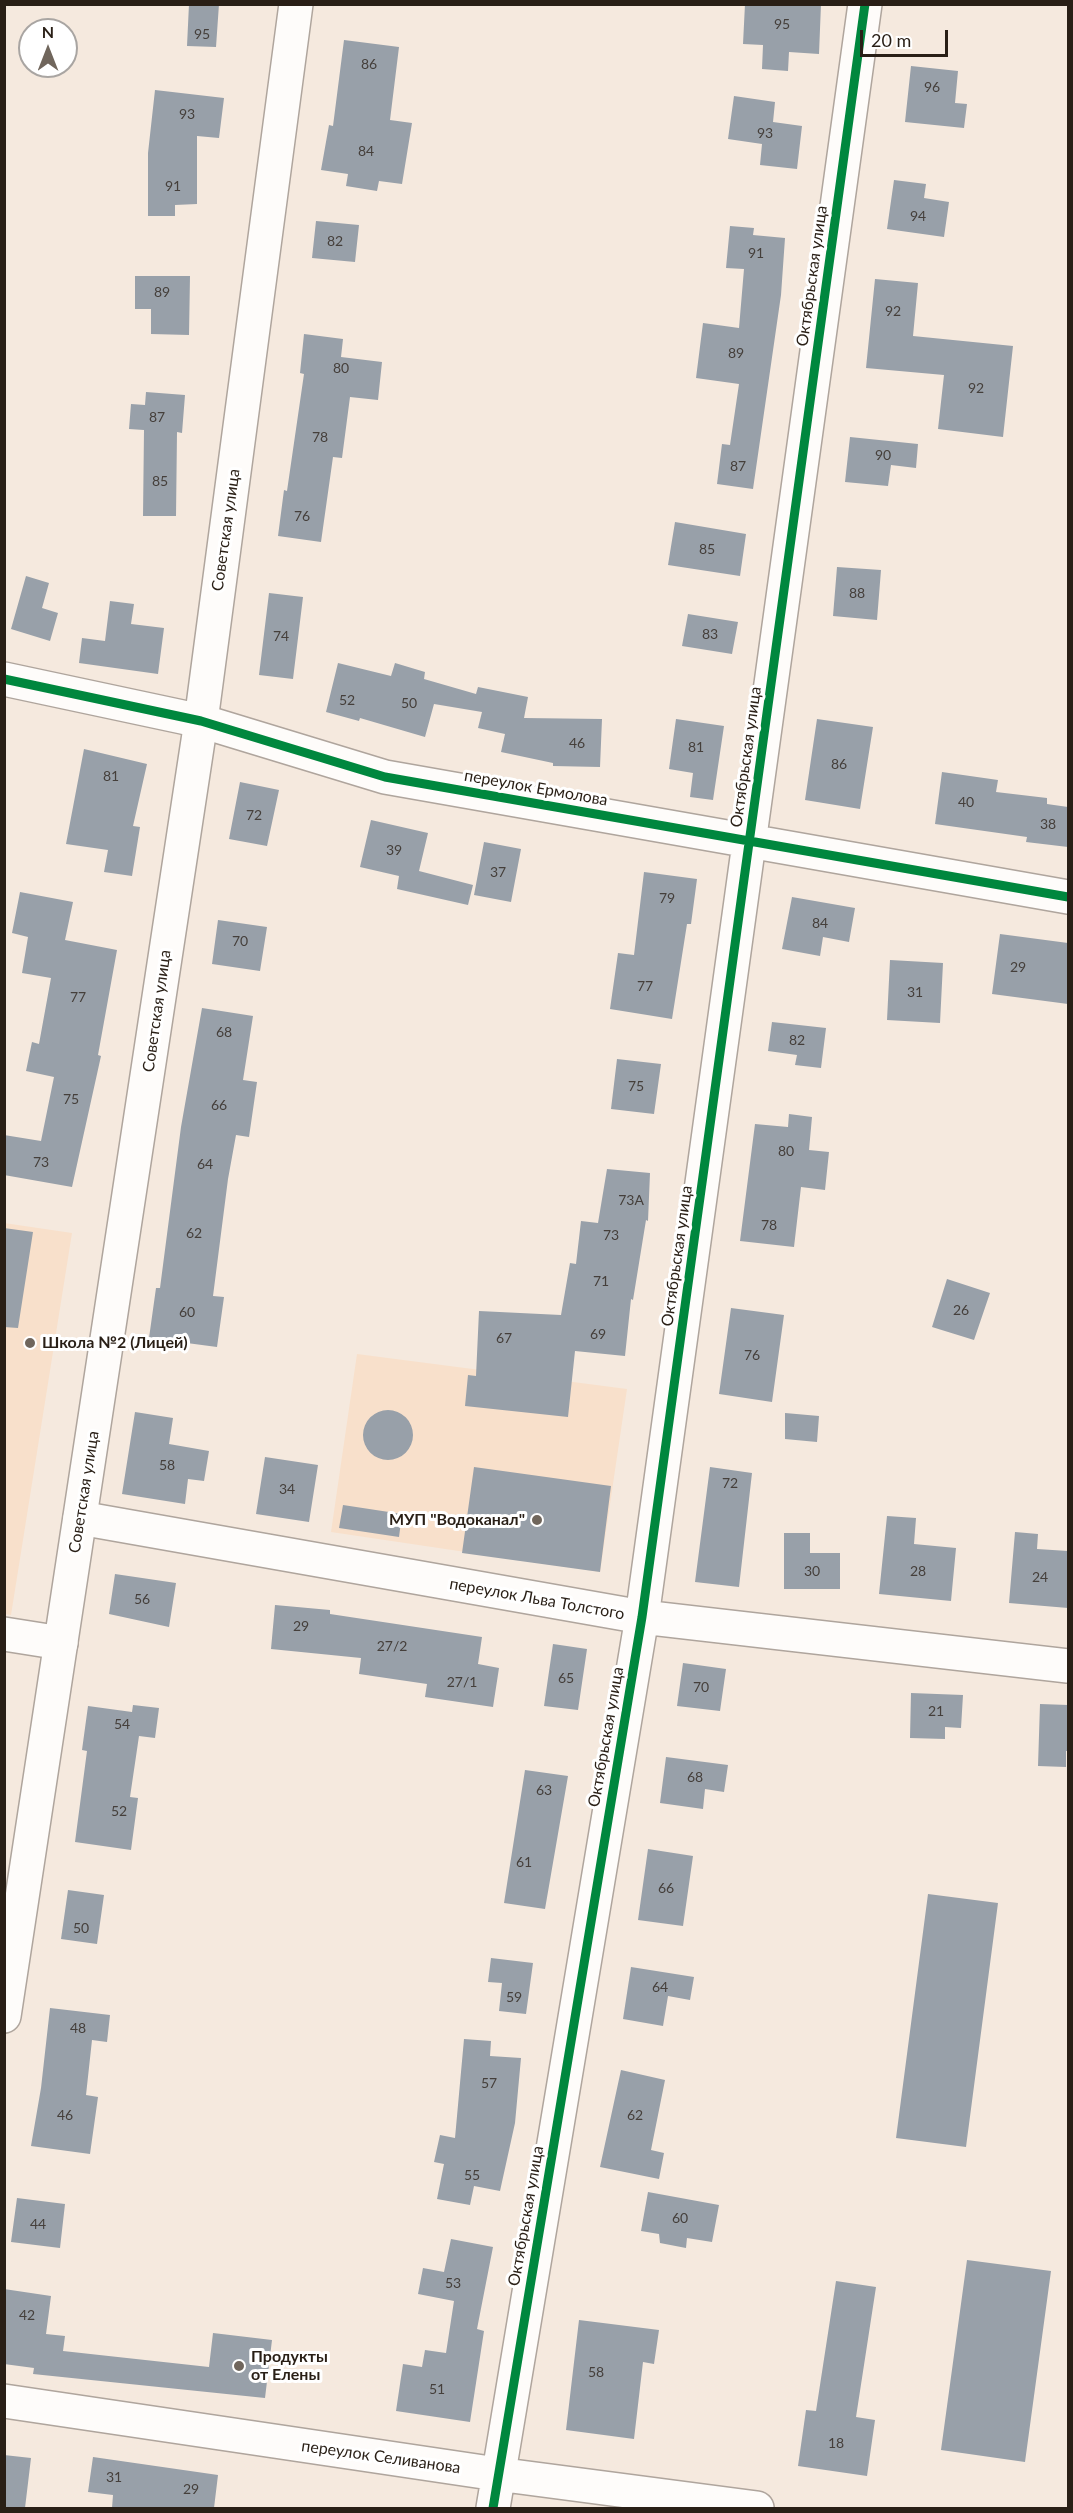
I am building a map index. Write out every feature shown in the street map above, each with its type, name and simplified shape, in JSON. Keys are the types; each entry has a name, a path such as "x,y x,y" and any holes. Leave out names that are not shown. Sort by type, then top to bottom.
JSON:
{"street":[{"name":"Советская улица","path":"4,2016 201,721 296,4"},
{"name":"Октябрьская улица","path":"493,2508 642,1617 865,4"},
{"name":"переулок Ермолова","path":"4,679 201,721 385,777 1068,897"},
{"name":"переулок Льва Толстого","path":"80,1518 642,1617 1068,1666"},
{"path":"4,1634 61,1643"},
{"name":"переулок Селиванова","path":"4,2402 497,2474 757,2508"}],"shaded area":[{"name":"Школа №2 (Лицей)","path":"4,1223 72,1233 11,1615 4,1614"},
{"path":"357,1354 627,1389 600,1572 331,1532"}],"building":[{"path":"189,4 219,4 216,47 187,46"},
{"path":"745,4 821,4 819,54 789,52 788,71 762,69 763,45 743,44"},
{"path":"344,40 399,47 390,120 412,123 402,184 379,181 377,191 346,186 348,174 321,170 329,125 333,126"},
{"path":"911,66 958,71 955,103 967,104 964,128 905,122"},
{"path":"155,90 224,98 219,138 197,136 197,204 175,205 175,216 148,216 148,153"},
{"path":"734,96 775,102 773,122 802,126 797,169 760,165 762,144 728,139"},
{"path":"894,180 926,184 924,198 949,202 944,237 887,229"},
{"path":"316,221 359,225 355,262 312,258"},
{"path":"730,226 754,228 753,235 785,238 781,295 753,489 717,484 722,444 730,445 739,384 696,378 703,323 739,328 744,269 726,268"},
{"path":"135,276 190,276 189,335 151,334 151,309 135,309"},
{"path":"875,279 918,283 913,336 1013,346 1003,437 938,429 944,375 866,368"},
{"path":"304,334 343,339 341,357 382,362 378,400 350,397 342,458 333,457 321,542 278,536 304,374 300,373"},
{"path":"146,392 185,395 182,433 177,432 176,516 143,516 144,430 129,429 131,404 145,405"},
{"path":"850,437 918,444 916,468 891,465 888,486 845,482"},
{"path":"675,522 746,534 740,576 668,565"},
{"path":"837,567 881,570 877,620 833,616"},
{"path":"26,576 49,583 42,608 58,613 50,641 11,629"},
{"path":"269,593 303,597 293,679 259,675"},
{"path":"110,601 134,604 131,624 164,628 158,674 79,663 82,638 105,641"},
{"path":"688,614 738,622 732,654 682,646"},
{"path":"338,663 391,676 395,663 425,672 424,679 476,694 478,687 528,697 524,718 602,719 600,767 553,766 553,763 501,752 505,734 478,728 482,712 434,704 425,737 360,718 359,721 326,712"},
{"path":"676,719 724,726 713,800 690,797 693,773 669,769"},
{"path":"817,719 873,727 860,809 805,800"},
{"path":"84,749 147,764 133,826 140,827 132,876 104,872 108,850 66,844"},
{"path":"942,772 998,780 996,792 1047,798 1047,804 1068,807 1068,847 1026,842 1027,837 935,824"},
{"path":"240,782 279,790 267,846 229,839"},
{"path":"371,820 428,833 419,871 473,885 468,905 397,889 399,876 360,867"},
{"path":"484,842 521,849 511,902 474,895"},
{"path":"644,872 697,879 691,924 687,924 672,1019 610,1009 618,953 634,955"},
{"path":"20,892 73,902 65,940 117,950 98,1055 101,1056 72,1187 4,1175 4,1135 41,1141 54,1077 26,1071 32,1042 39,1044 51,978 22,973 28,937 12,933"},
{"path":"792,897 855,908 849,942 823,937 820,956 782,949"},
{"path":"218,920 267,927 260,971 212,964"},
{"path":"1000,934 1068,943 1068,1004 992,994"},
{"path":"890,960 943,963 940,1023 887,1020"},
{"path":"202,1008 253,1016 243,1080 257,1082 249,1137 236,1135 228,1179 213,1296 224,1297 217,1347 149,1338 156,1288 160,1288 181,1127"},
{"path":"772,1022 826,1028 821,1068 795,1065 797,1055 768,1051"},
{"path":"617,1059 661,1064 654,1114 611,1109"},
{"path":"789,1114 812,1117 809,1150 829,1152 825,1190 801,1187 794,1247 740,1241 755,1124 788,1127"},
{"path":"607,1169 650,1173 648,1221 646,1220 633,1300 631,1299 625,1356 575,1351 568,1417 465,1406 468,1375 476,1376 479,1311 561,1315 570,1263 576,1264 581,1221 598,1223"},
{"path":"4,1228 33,1232 18,1328 4,1327"},
{"path":"947,1279 990,1293 974,1340 932,1327"},
{"path":"731,1308 784,1315 772,1402 719,1394"},
{"path":"388,1410 406,1417 413,1435 406,1453 388,1460 370,1453 363,1435 370,1417"},
{"path":"135,1412 173,1418 169,1444 209,1451 204,1481 188,1479 185,1504 122,1494"},
{"path":"785,1413 819,1416 817,1442 785,1439"},
{"path":"265,1457 318,1465 309,1522 256,1514"},
{"name":"МУП \"Водоканал\"","path":"474,1467 611,1486 600,1572 462,1553"},
{"path":"710,1467 752,1473 739,1587 695,1582"},
{"path":"343,1505 402,1514 399,1537 339,1528"},
{"path":"887,1516 916,1518 914,1544 956,1548 951,1601 879,1594"},
{"path":"1015,1532 1038,1534 1037,1549 1068,1551 1068,1608 1009,1603"},
{"path":"784,1533 810,1533 810,1553 840,1553 840,1589 784,1589"},
{"path":"115,1574 176,1583 169,1627 109,1614"},
{"path":"275,1605 330,1610 330,1614 482,1637 478,1664 499,1668 493,1707 425,1697 427,1684 359,1674 361,1658 271,1649"},
{"path":"553,1644 587,1649 578,1710 544,1706"},
{"path":"683,1663 726,1669 720,1711 677,1706"},
{"path":"911,1693 963,1695 961,1728 945,1727 945,1739 910,1738"},
{"path":"1040,1704 1068,1705 1066,1767 1038,1766"},
{"path":"133,1705 159,1708 155,1738 139,1736 130,1797 138,1798 131,1850 75,1842 87,1751 82,1750 88,1706 132,1712"},
{"path":"666,1757 728,1765 724,1792 705,1789 703,1809 660,1803"},
{"path":"525,1770 568,1776 545,1909 504,1903"},
{"path":"648,1849 693,1856 683,1926 638,1920"},
{"path":"68,1890 104,1895 97,1944 61,1939"},
{"path":"928,1894 998,1903 966,2147 896,2138"},
{"path":"491,1958 533,1963 526,2014 499,2011 502,1983 488,1982"},
{"path":"631,1967 694,1977 690,2000 668,1996 663,2026 623,2019"},
{"path":"50,2008 110,2015 107,2042 92,2040 86,2095 98,2097 90,2154 31,2146 41,2088"},
{"path":"464,2039 491,2041 490,2056 521,2058 515,2123 500,2191 474,2186 470,2205 437,2199 444,2164 434,2162 440,2135 455,2138"},
{"path":"621,2070 665,2080 651,2150 664,2153 659,2179 600,2167"},
{"path":"648,2192 719,2205 712,2242 687,2238 686,2248 660,2243 659,2234 641,2231"},
{"path":"17,2198 65,2204 60,2248 11,2242"},
{"path":"451,2239 493,2247 477,2329 484,2331 470,2422 396,2411 403,2364 422,2367 425,2350 446,2353 454,2301 418,2294 423,2268 444,2272"},
{"path":"967,2260 1051,2271 1025,2462 941,2450"},
{"path":"836,2281 876,2287 856,2417 875,2420 867,2476 798,2466 806,2410 816,2411"},
{"path":"4,2289 51,2296 46,2334 65,2336 63,2351 209,2367 213,2333 272,2340 265,2398 33,2374 34,2368 4,2364"},
{"path":"579,2320 659,2330 654,2364 643,2362 634,2439 566,2430"},
{"path":"4,2455 31,2458 25,2508 4,2508"},
{"path":"93,2457 218,2475 214,2508 112,2508 113,2495 88,2492"}],"cycle path":[{"path":"493,2508 642,1617 865,4"},
{"path":"4,679 201,721 385,777 1068,897"}],"place":[{"name":"Школа №2 (Лицей)","path":"30,1343"},
{"name":"МУП \"Водоканал\"","path":"537,1520"},
{"name":"Продукты от Елены","path":"239,2366"}]}
